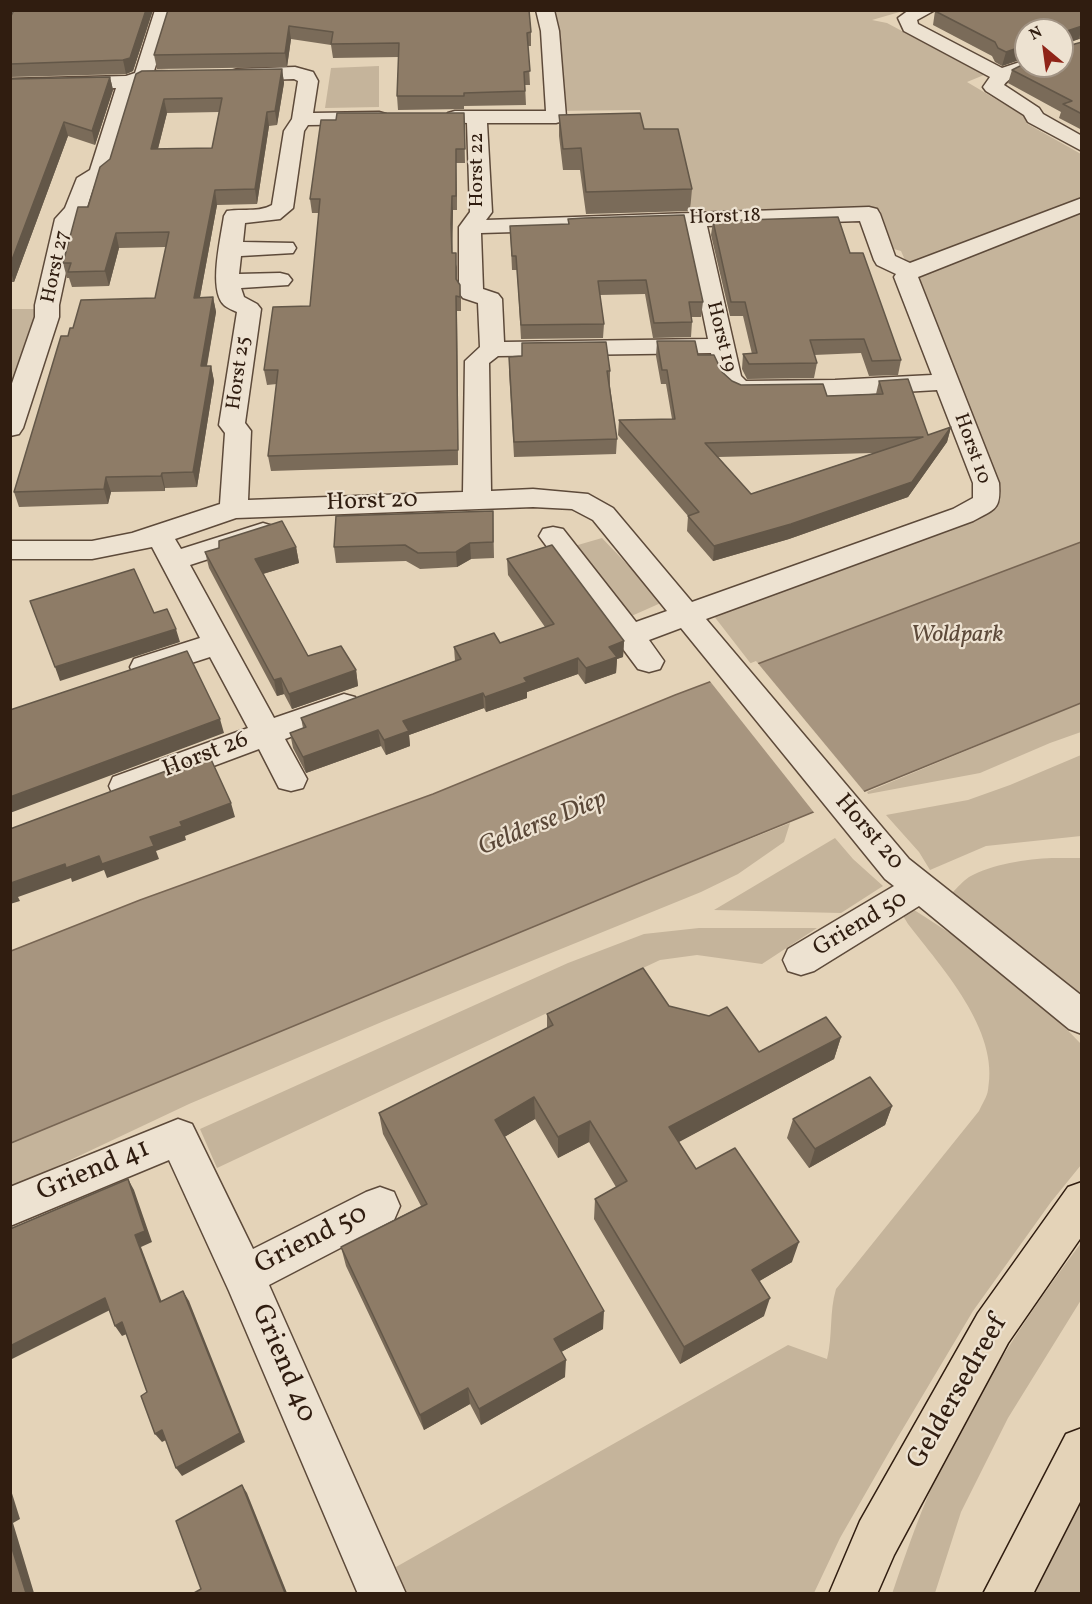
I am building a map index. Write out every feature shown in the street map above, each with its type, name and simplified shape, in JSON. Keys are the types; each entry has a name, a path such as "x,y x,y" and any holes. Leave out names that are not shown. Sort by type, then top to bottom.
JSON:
{"main road":[{"name":"Geldersedreef","path":"853,1593 877,1538 993,1328 1082,1201"},
{"path":"1007,1593 1082,1450"}],"street":[{"name":"Horst 27","path":"10,428 47,317 47,305 66,219 75,210 85,183 100,172 164,10"},
{"name":"Horst 22","path":"432,117 556,117 550,31 545,10"},
{"path":"926,10 907,18 910,27 1001,75"},
{"path":"1014,70 1001,75 993,87 1032,112 1035,118 1082,145"},
{"path":"10,85 209,75 295,73 306,76 308,81 302,119 294,131 282,208 277,213 267,216 236,216 227,281 280,280"},
{"name":"Horst 22","path":"477,117 481,212 470,227 471,292 490,299 492,349"},
{"path":"302,119 402,118"},
{"path":"909,271 1082,204"},
{"name":"Horst 18","path":"470,227 869,214 885,260 909,271"},
{"name":"Horst 19","path":"694,219 729,378 739,389 836,388 946,382"},
{"path":"231,249 285,248"},
{"name":"Horst 10","path":"689,615 953,519 987,502 986,483 909,286 906,276 909,271"},
{"name":"Horst 25","path":"227,281 233,301 249,309 232,425 238,431 234,509"},
{"path":"477,499 477,361 492,349 721,346"},
{"name":"Horst 20","path":"10,550 92,550 136,542 234,509 477,499 578,500 603,514 689,615 879,849 921,890 1082,1018"},
{"path":"173,561 285,525"},
{"name":"Horst 26","path":"159,534 291,779"},
{"path":"554,536 649,662"},
{"path":"628,636 689,615"},
{"path":"120,675 218,643"},
{"name":"Horst 26","path":"99,796 367,697"},
{"name":"Griend 50","path":"801,960 895,901 921,890"},
{"name":"Griend 41","path":"10,1206 178,1137"},
{"name":"Griend 40","path":"178,1137 244,1276 381,1593"},
{"name":"Griend 50","path":"244,1276 380,1206"}],"green space":[{"name":"Woldpark","path":"546,11 903,11 872,20 887,23 984,75 967,82 1031,120 1026,123 1081,154 1081,698 848,789 710,611 993,504 911,274 901,251 894,249 880,210 692,212 677,146 644,147 640,110 553,111"},
{"path":"379,66 379,107 325,108 331,68"},
{"path":"10,309 35,309 36,320 10,399"},
{"path":"602,538 663,602 627,618 571,547"},
{"path":"1081,703 1081,732 980,773 868,794 867,792"},
{"path":"1081,755 1081,836 986,846 930,870 919,852 886,815 968,800"},
{"path":"790,823 784,842 738,874 701,892 384,1021 189,1104 11,1188 10,1143"},
{"path":"835,838 853,859 883,886 841,913 714,910"},
{"path":"1081,858 1081,993 1061,980 952,893 978,872 1021,861"},
{"path":"901,902 974,950 1018,984 1081,1044 1081,1165 1051,1202 973,1311 840,1538 814,1593 406,1593 396,1567 788,1345 827,1359 836,1289 979,1111 988,1090 989,1067 985,1045 977,1022 951,980 908,924 902,914"},
{"path":"699,928 817,928 762,964 697,955 660,960 217,1168 200,1129 568,963 644,934"},
{"path":"1081,1243 1081,1300 1008,1418 961,1512 935,1593 892,1594 928,1496 972,1407 1006,1351"},
{"path":"1081,1457 1081,1593 1017,1594"}],"water":[{"name":"Gelderse Diep","path":"1081,542 1081,703 11,1143 11,951 140,900 433,794 675,695"}],"pier":[{"path":"756,661 867,795 816,815 709,680"}],"building":[{"path":"14,10 146,10 130,58 10,64 10,18"},
{"path":"168,10 529,10 531,32 527,33 530,71 524,72 525,91 464,93 464,96 397,96 399,43 331,44 333,32 289,26 285,53 154,55"},
{"path":"1082,10 1082,26 1074,29 1074,18 1014,18 1014,49 1006,52 998,48 995,42 935,11"},
{"path":"1082,42 1082,114 1063,104 1072,101 1027,78 1074,78 1074,44"},
{"path":"282,69 275,111 267,112 255,189 215,190 194,298 213,297 201,366 211,366 193,472 162,473 161,476 106,477 104,489 14,492 61,336 68,336 70,328 73,328 81,300 155,298 169,232 116,233 105,271 68,272 71,263 63,263 78,207 88,207 100,167 110,159 136,74 142,71","holes":["222,98 212,148 151,149 164,99"]},
{"path":"110,77 92,131 64,122 10,265 10,79"},
{"path":"337,113 464,113 465,149 456,149 456,196 452,196 451,224 452,253 456,253 456,279 460,285 460,297 456,296 458,450 268,456 278,370 264,370 273,307 310,306 320,199 310,199 321,120 336,120"},
{"path":"640,113 644,129 678,129 692,189 586,192 581,148 563,149 559,115"},
{"path":"684,215 703,302 689,302 692,322 654,323 646,280 598,281 604,324 521,325 516,256 512,256 510,226 569,224 568,219"},
{"path":"838,217 850,253 863,253 901,360 872,361 864,339 810,340 817,363 749,364 743,354 757,353 745,302 731,302 713,221"},
{"path":"657,341 695,341 698,355 714,355 722,372 741,385 823,384 827,396 883,394 879,381 908,379 928,435 951,427 912,482 791,524 714,546 688,516 699,512 619,420 675,419 667,370 662,370","holes":["923,437 751,494 705,443"]},
{"path":"606,342 610,371 607,371 617,439 514,442 509,357 522,356 522,343"},
{"path":"493,511 493,542 470,543 456,552 418,553 405,545 334,547 336,516"},
{"path":"282,521 296,547 255,559 308,656 341,646 356,670 289,694 281,678 274,680 205,552 219,548 219,541"},
{"path":"552,545 624,641 609,647 617,657 586,668 578,658 524,678 527,682 485,697 483,693 403,721 409,731 384,740 378,730 303,757 290,733 306,727 301,718 461,659 454,647 494,633 500,643 554,624 507,559"},
{"path":"134,569 154,613 167,609 176,629 55,667 30,601"},
{"path":"187,651 220,719 10,797 10,710"},
{"path":"209,755 231,803 180,822 182,826 150,837 154,846 102,864 99,856 66,868 65,864 11,883 13,888 10,889 10,829"},
{"path":"643,968 669,1006 709,1016 727,1007 759,1052 826,1017 841,1037 669,1127 696,1169 735,1148 799,1242 752,1270 770,1298 684,1347 595,1199 627,1181 590,1121 558,1137 534,1097 495,1120 604,1311 554,1339 566,1360 479,1409 468,1388 420,1415 341,1247 427,1204 379,1113 553,1025 547,1014"},
{"path":"870,1077 892,1106 815,1149 793,1119"},
{"path":"128,1179 145,1231 135,1235 160,1302 183,1291 240,1433 176,1468 162,1430 155,1434 141,1396 147,1392 122,1322 115,1326 105,1298 10,1346 10,1229"},
{"path":"242,1485 285,1593 194,1593 201,1589 176,1521"},
{"path":"10,1542 26,1593 10,1593"}]}
